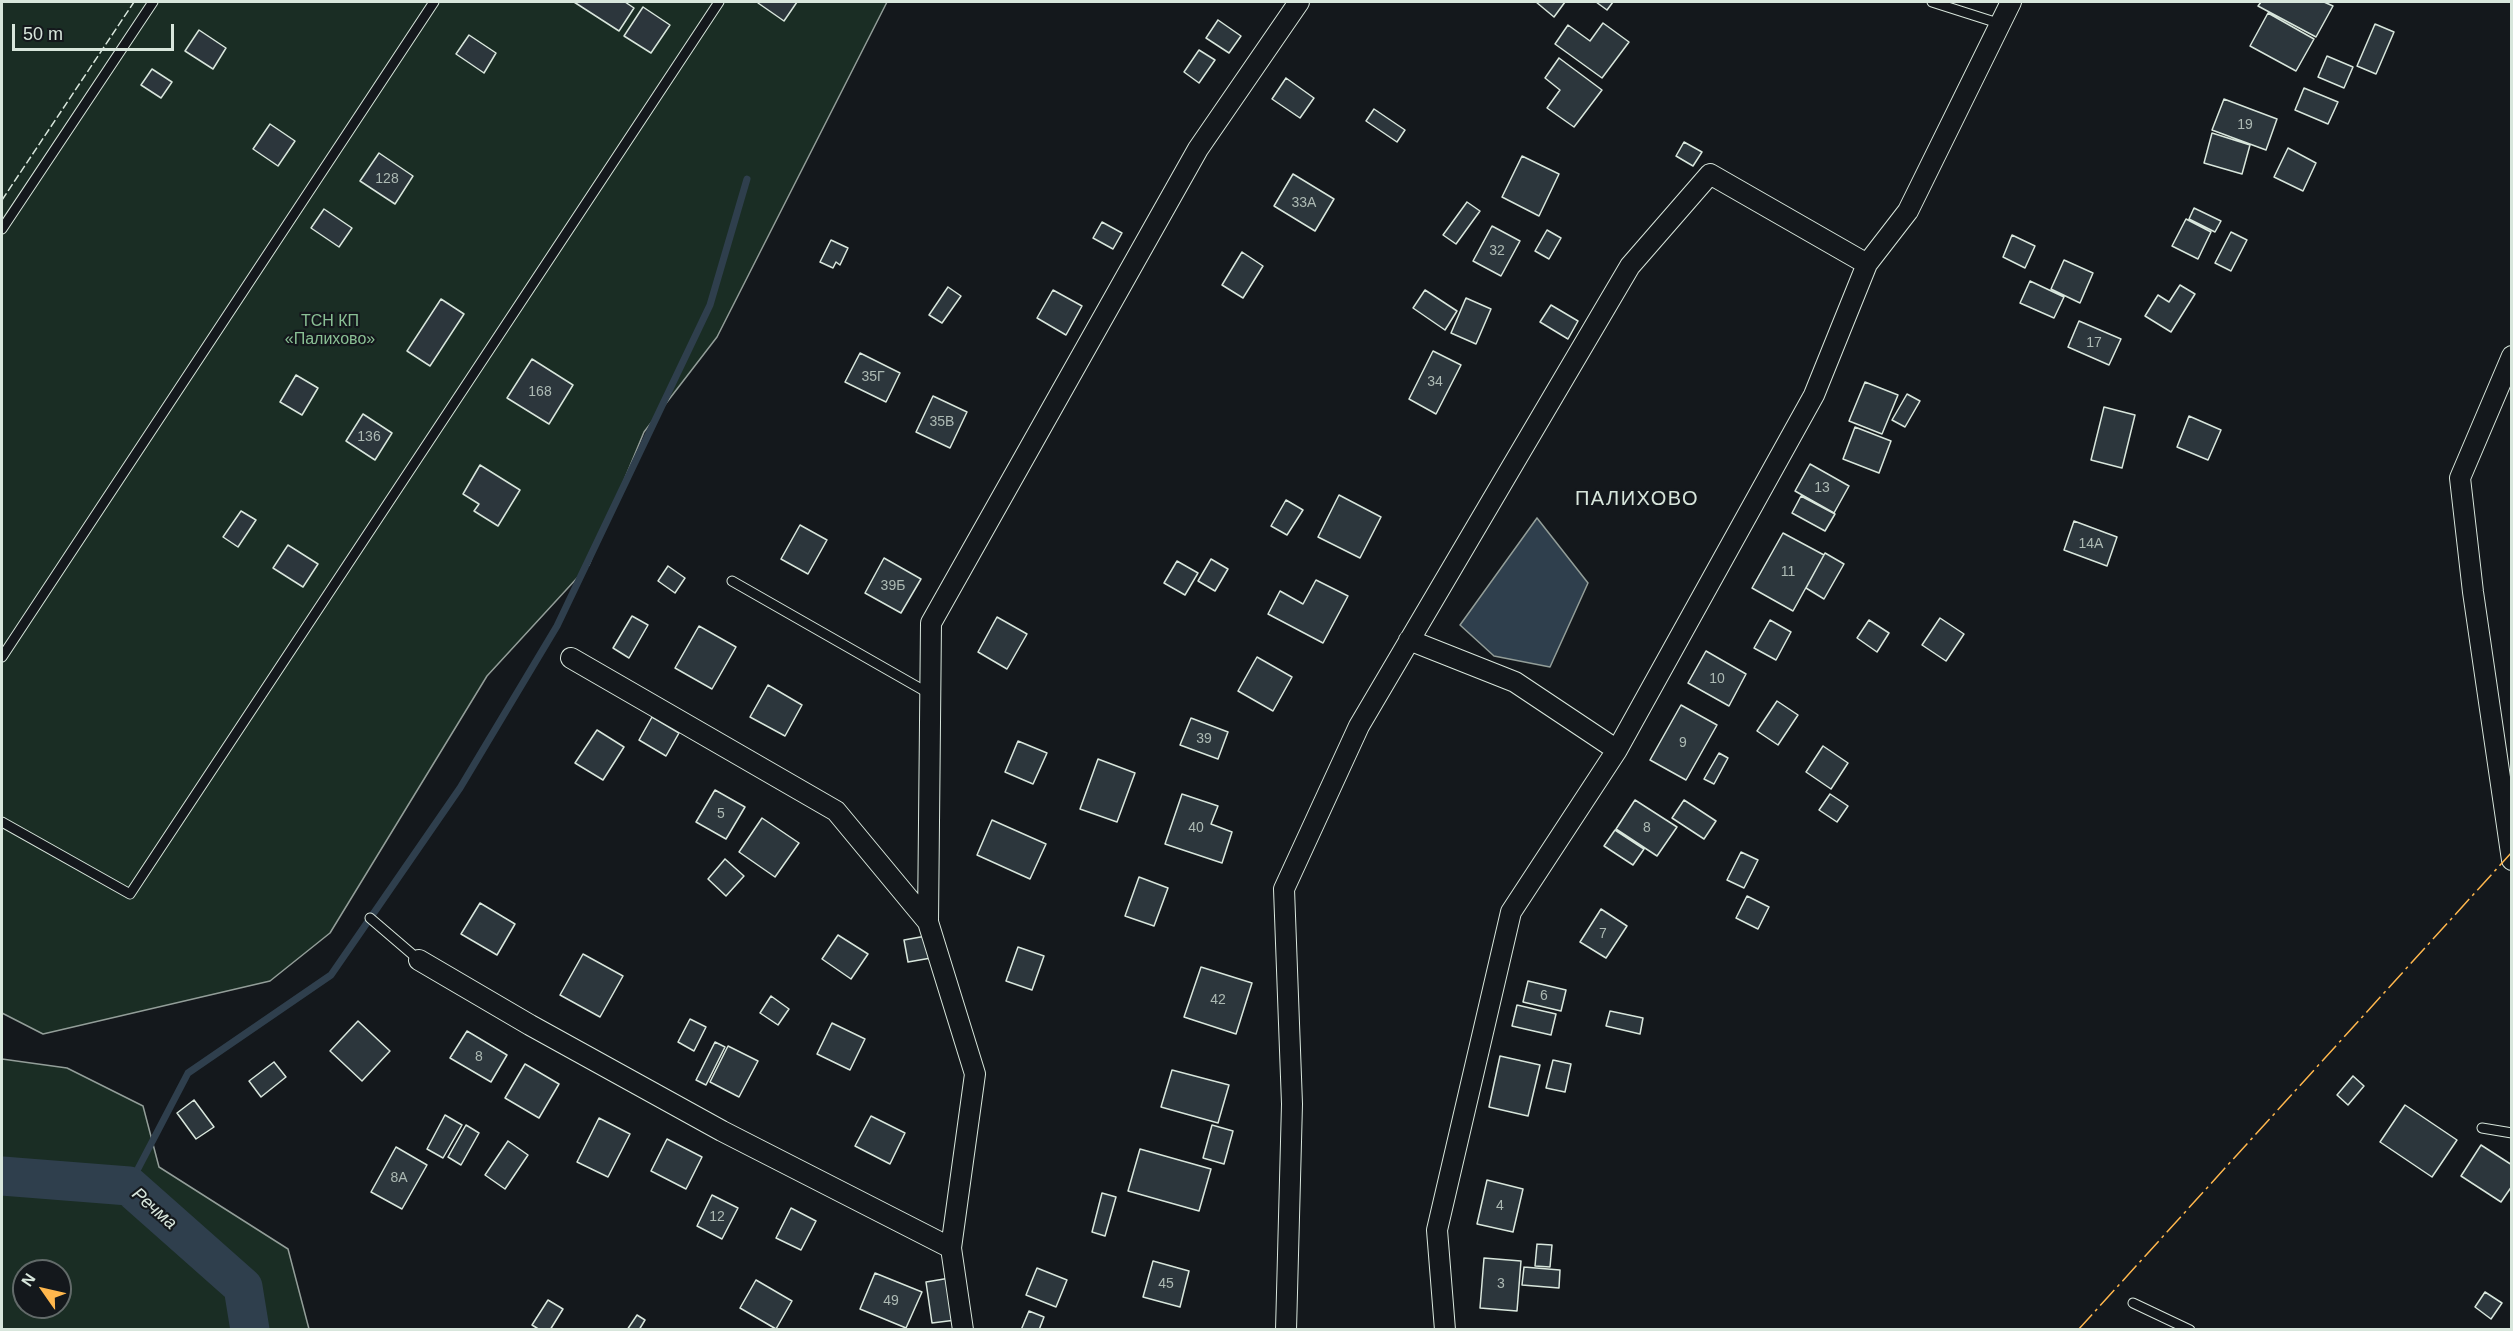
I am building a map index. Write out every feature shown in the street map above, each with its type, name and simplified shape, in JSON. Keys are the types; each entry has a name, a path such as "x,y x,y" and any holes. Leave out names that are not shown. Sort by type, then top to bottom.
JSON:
{"street":[{"path":"963,1329 951,1248 975,1074 928,922 931,623 1198,149 1299,2"},
{"path":"1444,1329 1437,1230 1511,912 1617,750 1814,395 1867,264 1908,211 2011,2"},
{"path":"1286,1329 1292,1104 1284,889 1359,726 1630,266 1710,174 1867,264"},
{"path":"2511,356 2460,478 2472,592 2511,860"},
{"path":"1409,640 1515,682 1617,750"},
{"path":"571,658 836,810 928,922"},
{"path":"420,960 530,1025 722,1131 951,1248"}],"lane":[{"path":"2,229 153,2"},
{"path":"2,657 434,2"},
{"path":"2,822 130,894 719,2"},
{"path":"1932,2 2001,24"},
{"path":"732,581 930,694"},
{"path":"370,918 420,960"},
{"path":"2482,1128 2511,1133"},
{"path":"2133,1303 2190,1329"}],"green space":[{"name":"ТСН КП «Палихово»","path":"2,2 887,2 717,337 644,432 589,565 487,676 330,933 270,981 43,1034 2,1013"},
{"path":"2,1059 67,1068 143,1106 159,1167 288,1249 309,1329 2,1329"}],"water":[{"path":"1537,518 1588,583 1550,667 1494,656 1460,625"}],"building":[{"path":"574,2 625,2 634,8 619,31"},
{"path":"759,2 797,2 784,21"},
{"path":"1536,2 1565,2 1554,17"},
{"path":"1596,2 1613,2 1607,10"},
{"path":"2261,2 2324,2 2333,6 2316,37 2258,6"},
{"path":"643,7 670,25 651,53 624,36"},
{"path":"2268,13 2314,39 2296,71 2250,46"},
{"path":"1218,20 1241,36 1229,53 1206,38"},
{"path":"1603,23 1629,42 1602,78 1555,44 1568,25 1590,41"},
{"path":"2375,24 2394,32 2376,74 2357,66"},
{"path":"199,30 226,48 213,69 185,51"},
{"path":"469,35 496,53 484,73 456,54"},
{"path":"1199,50 1215,60 1199,83 1184,72"},
{"path":"2327,56 2353,67 2344,88 2318,77"},
{"path":"1559,58 1602,90 1574,127 1547,108 1560,90 1545,78"},
{"path":"152,69 172,82 161,98 141,85"},
{"path":"1286,78 1314,98 1300,118 1272,99"},
{"path":"2304,88 2338,102 2328,124 2295,110"},
{"path":"2224,99 2277,119 2266,150 2212,130"},
{"path":"1374,109 1405,130 1397,142 1366,121"},
{"path":"270,124 295,141 278,166 253,149"},
{"path":"2212,133 2250,145 2242,174 2204,163"},
{"path":"1684,142 1702,152 1693,166 1676,156"},
{"path":"2288,148 2316,163 2303,191 2274,177"},
{"path":"379,153 413,176 395,204 360,181"},
{"path":"1522,156 1559,174 1539,216 1502,197"},
{"path":"1293,174 1334,199 1315,231 1274,206"},
{"path":"1467,202 1480,211 1456,244 1443,235"},
{"path":"2194,208 2221,221 2215,232 2189,219"},
{"path":"324,209 352,228 339,247 311,228"},
{"path":"2186,219 2211,232 2198,259 2172,246"},
{"path":"1102,222 1122,233 1113,249 1093,238"},
{"path":"1492,226 1520,241 1501,276 1473,261"},
{"path":"1547,230 1561,238 1549,259 1535,251"},
{"path":"2231,232 2247,240 2231,271 2215,263"},
{"path":"2012,235 2035,246 2025,268 2003,257"},
{"path":"831,240 848,248 840,265 836,262 833,268 820,262"},
{"path":"1242,252 1263,266 1243,298 1222,285"},
{"path":"2064,260 2093,273 2080,303 2051,289"},
{"path":"2030,281 2064,297 2054,318 2020,303"},
{"path":"2180,285 2195,294 2171,332 2145,316 2158,295 2169,302"},
{"path":"948,287 961,296 942,323 929,315"},
{"path":"1053,290 1082,306 1066,335 1037,318"},
{"path":"1425,290 1457,311 1445,330 1413,308"},
{"path":"1466,298 1491,309 1476,344 1451,333"},
{"path":"441,299 464,314 430,366 407,351"},
{"path":"1551,305 1578,321 1568,339 1540,322"},
{"path":"2079,321 2121,339 2109,365 2068,347"},
{"path":"1433,351 1461,365 1436,414 1409,399"},
{"path":"860,353 900,373 886,402 845,382"},
{"path":"532,359 573,385 549,424 507,398"},
{"path":"296,375 318,388 302,415 280,402"},
{"path":"1865,382 1898,395 1882,434 1849,421"},
{"path":"1907,394 1920,401 1905,427 1892,420"},
{"path":"933,396 967,412 950,448 916,432"},
{"path":"2104,407 2135,415 2122,468 2091,460"},
{"path":"363,414 392,433 375,460 346,441"},
{"path":"2189,416 2221,430 2208,460 2177,447"},
{"path":"1855,427 1891,441 1879,473 1843,459"},
{"path":"1810,464 1849,486 1834,513 1795,491"},
{"path":"480,465 520,490 498,526 474,511 479,504 463,494"},
{"path":"1339,495 1381,517 1360,558 1318,537"},
{"path":"1801,496 1835,514 1825,531 1792,513"},
{"path":"1286,500 1303,510 1287,535 1271,526"},
{"path":"241,511 256,520 238,547 223,537"},
{"path":"2074,521 2117,537 2107,566 2064,550"},
{"path":"800,525 827,540 808,574 781,559"},
{"path":"1783,533 1824,555 1793,611 1752,588"},
{"path":"288,545 318,564 303,587 273,568"},
{"path":"1825,553 1844,564 1824,599 1806,588"},
{"path":"884,558 921,579 901,613 865,593"},
{"path":"1211,559 1228,569 1215,591 1198,581"},
{"path":"1177,561 1198,573 1185,595 1164,583"},
{"path":"668,566 685,578 675,593 658,581"},
{"path":"1316,580 1348,596 1323,643 1268,614 1280,591 1303,604"},
{"path":"632,616 648,625 629,658 613,648"},
{"path":"997,617 1027,634 1007,669 978,652"},
{"path":"1940,618 1964,634 1946,661 1922,645"},
{"path":"1770,620 1791,632 1776,660 1754,648"},
{"path":"1869,620 1889,633 1877,652 1857,638"},
{"path":"699,626 736,647 712,689 675,668"},
{"path":"1706,651 1746,674 1729,706 1688,683"},
{"path":"1257,657 1292,677 1273,711 1238,691"},
{"path":"768,685 802,705 785,736 750,717"},
{"path":"1777,701 1798,715 1778,745 1757,731"},
{"path":"1681,705 1717,725 1686,780 1650,760"},
{"path":"652,717 679,733 666,756 639,740"},
{"path":"1191,718 1228,732 1218,759 1180,745"},
{"path":"597,730 624,747 603,780 575,763"},
{"path":"1018,741 1047,753 1033,784 1005,772"},
{"path":"1823,746 1848,763 1831,789 1806,772"},
{"path":"1719,753 1728,758 1714,784 1704,779"},
{"path":"1098,759 1135,773 1117,822 1080,809"},
{"path":"715,790 745,807 726,839 696,822"},
{"path":"1182,794 1218,806 1211,824 1232,832 1222,863 1165,844"},
{"path":"1830,794 1848,806 1837,822 1819,810"},
{"path":"1635,800 1677,827 1657,856 1616,829"},
{"path":"1684,800 1716,821 1704,839 1672,818"},
{"path":"762,818 799,843 775,877 739,852"},
{"path":"992,820 1046,844 1030,879 977,855"},
{"path":"1615,830 1644,849 1633,865 1604,846"},
{"path":"1741,852 1758,860 1744,888 1727,880"},
{"path":"725,859 744,876 726,896 708,879"},
{"path":"1139,877 1168,888 1154,926 1125,916"},
{"path":"1747,896 1769,907 1758,929 1736,918"},
{"path":"480,903 515,924 497,955 461,934"},
{"path":"1601,909 1627,926 1606,958 1580,942"},
{"path":"838,935 868,954 851,979 822,959"},
{"path":"926,936 931,958 908,962 904,940"},
{"path":"1018,947 1044,956 1032,990 1006,981"},
{"path":"583,954 623,976 600,1017 560,995"},
{"path":"1201,967 1252,983 1236,1034 1184,1017"},
{"path":"1528,981 1566,990 1561,1011 1523,1002"},
{"path":"771,996 789,1009 778,1025 760,1013"},
{"path":"1517,1005 1556,1014 1551,1035 1512,1026"},
{"path":"1610,1011 1643,1018 1640,1034 1606,1026"},
{"path":"690,1019 706,1027 694,1051 678,1042"},
{"path":"358,1021 390,1051 362,1081 330,1051"},
{"path":"832,1023 865,1039 850,1070 817,1054"},
{"path":"467,1031 507,1055 491,1082 450,1058"},
{"path":"715,1042 725,1047 706,1085 696,1080"},
{"path":"728,1046 758,1061 739,1097 710,1082"},
{"path":"1500,1056 1540,1065 1528,1116 1489,1107"},
{"path":"1553,1060 1571,1064 1565,1092 1546,1088"},
{"path":"274,1062 286,1077 261,1097 249,1081"},
{"path":"525,1064 559,1084 539,1118 505,1098"},
{"path":"1172,1070 1229,1085 1218,1123 1161,1107"},
{"path":"2353,1076 2364,1086 2348,1105 2337,1095"},
{"path":"194,1100 214,1127 196,1139 177,1113"},
{"path":"2405,1105 2457,1140 2432,1177 2380,1142"},
{"path":"445,1115 462,1125 443,1158 427,1149"},
{"path":"871,1116 905,1133 890,1164 855,1146"},
{"path":"599,1118 630,1134 608,1177 577,1162"},
{"path":"466,1125 479,1133 461,1165 448,1157"},
{"path":"1212,1125 1233,1131 1224,1164 1203,1158"},
{"path":"667,1139 702,1157 686,1189 651,1171"},
{"path":"508,1141 528,1155 505,1189 485,1175"},
{"path":"2481,1145 2512,1165 2512,1186 2501,1202 2461,1176"},
{"path":"396,1147 427,1165 402,1209 371,1192"},
{"path":"1140,1149 1211,1169 1199,1211 1128,1191"},
{"path":"1487,1180 1523,1189 1513,1232 1477,1224"},
{"path":"1102,1193 1116,1197 1105,1236 1092,1232"},
{"path":"712,1195 738,1208 722,1239 697,1226"},
{"path":"791,1208 816,1221 801,1250 776,1238"},
{"path":"1537,1244 1552,1245 1550,1267 1535,1266"},
{"path":"1484,1258 1521,1261 1517,1311 1480,1308"},
{"path":"1153,1261 1189,1271 1180,1307 1143,1297"},
{"path":"1524,1267 1560,1270 1559,1288 1522,1285"},
{"path":"1037,1268 1067,1280 1056,1307 1026,1295"},
{"path":"875,1273 922,1292 906,1328 860,1309"},
{"path":"950,1278 956,1320 932,1323 926,1282"},
{"path":"756,1280 792,1301 776,1329 740,1308"},
{"path":"2485,1292 2502,1303 2491,1319 2475,1307"},
{"path":"548,1300 563,1309 550,1330 540,1330 532,1325"},
{"path":"1029,1311 1044,1317 1039,1330 1021,1330"},
{"path":"637,1315 645,1320 639,1330 627,1330"}],"waterway":[{"path":"129,1186 188,1073 331,975 460,788 557,626 710,305 747,179"},
{"name":"Речма","path":"2,1176 129,1186 243,1287 250,1330"}],"fence":[{"path":"2,200 134,2"}],"power":[{"path":"2078,1330 2512,852"}],"district":[{"name":"ПАЛИХОВО","path":"1637,499"}]}
